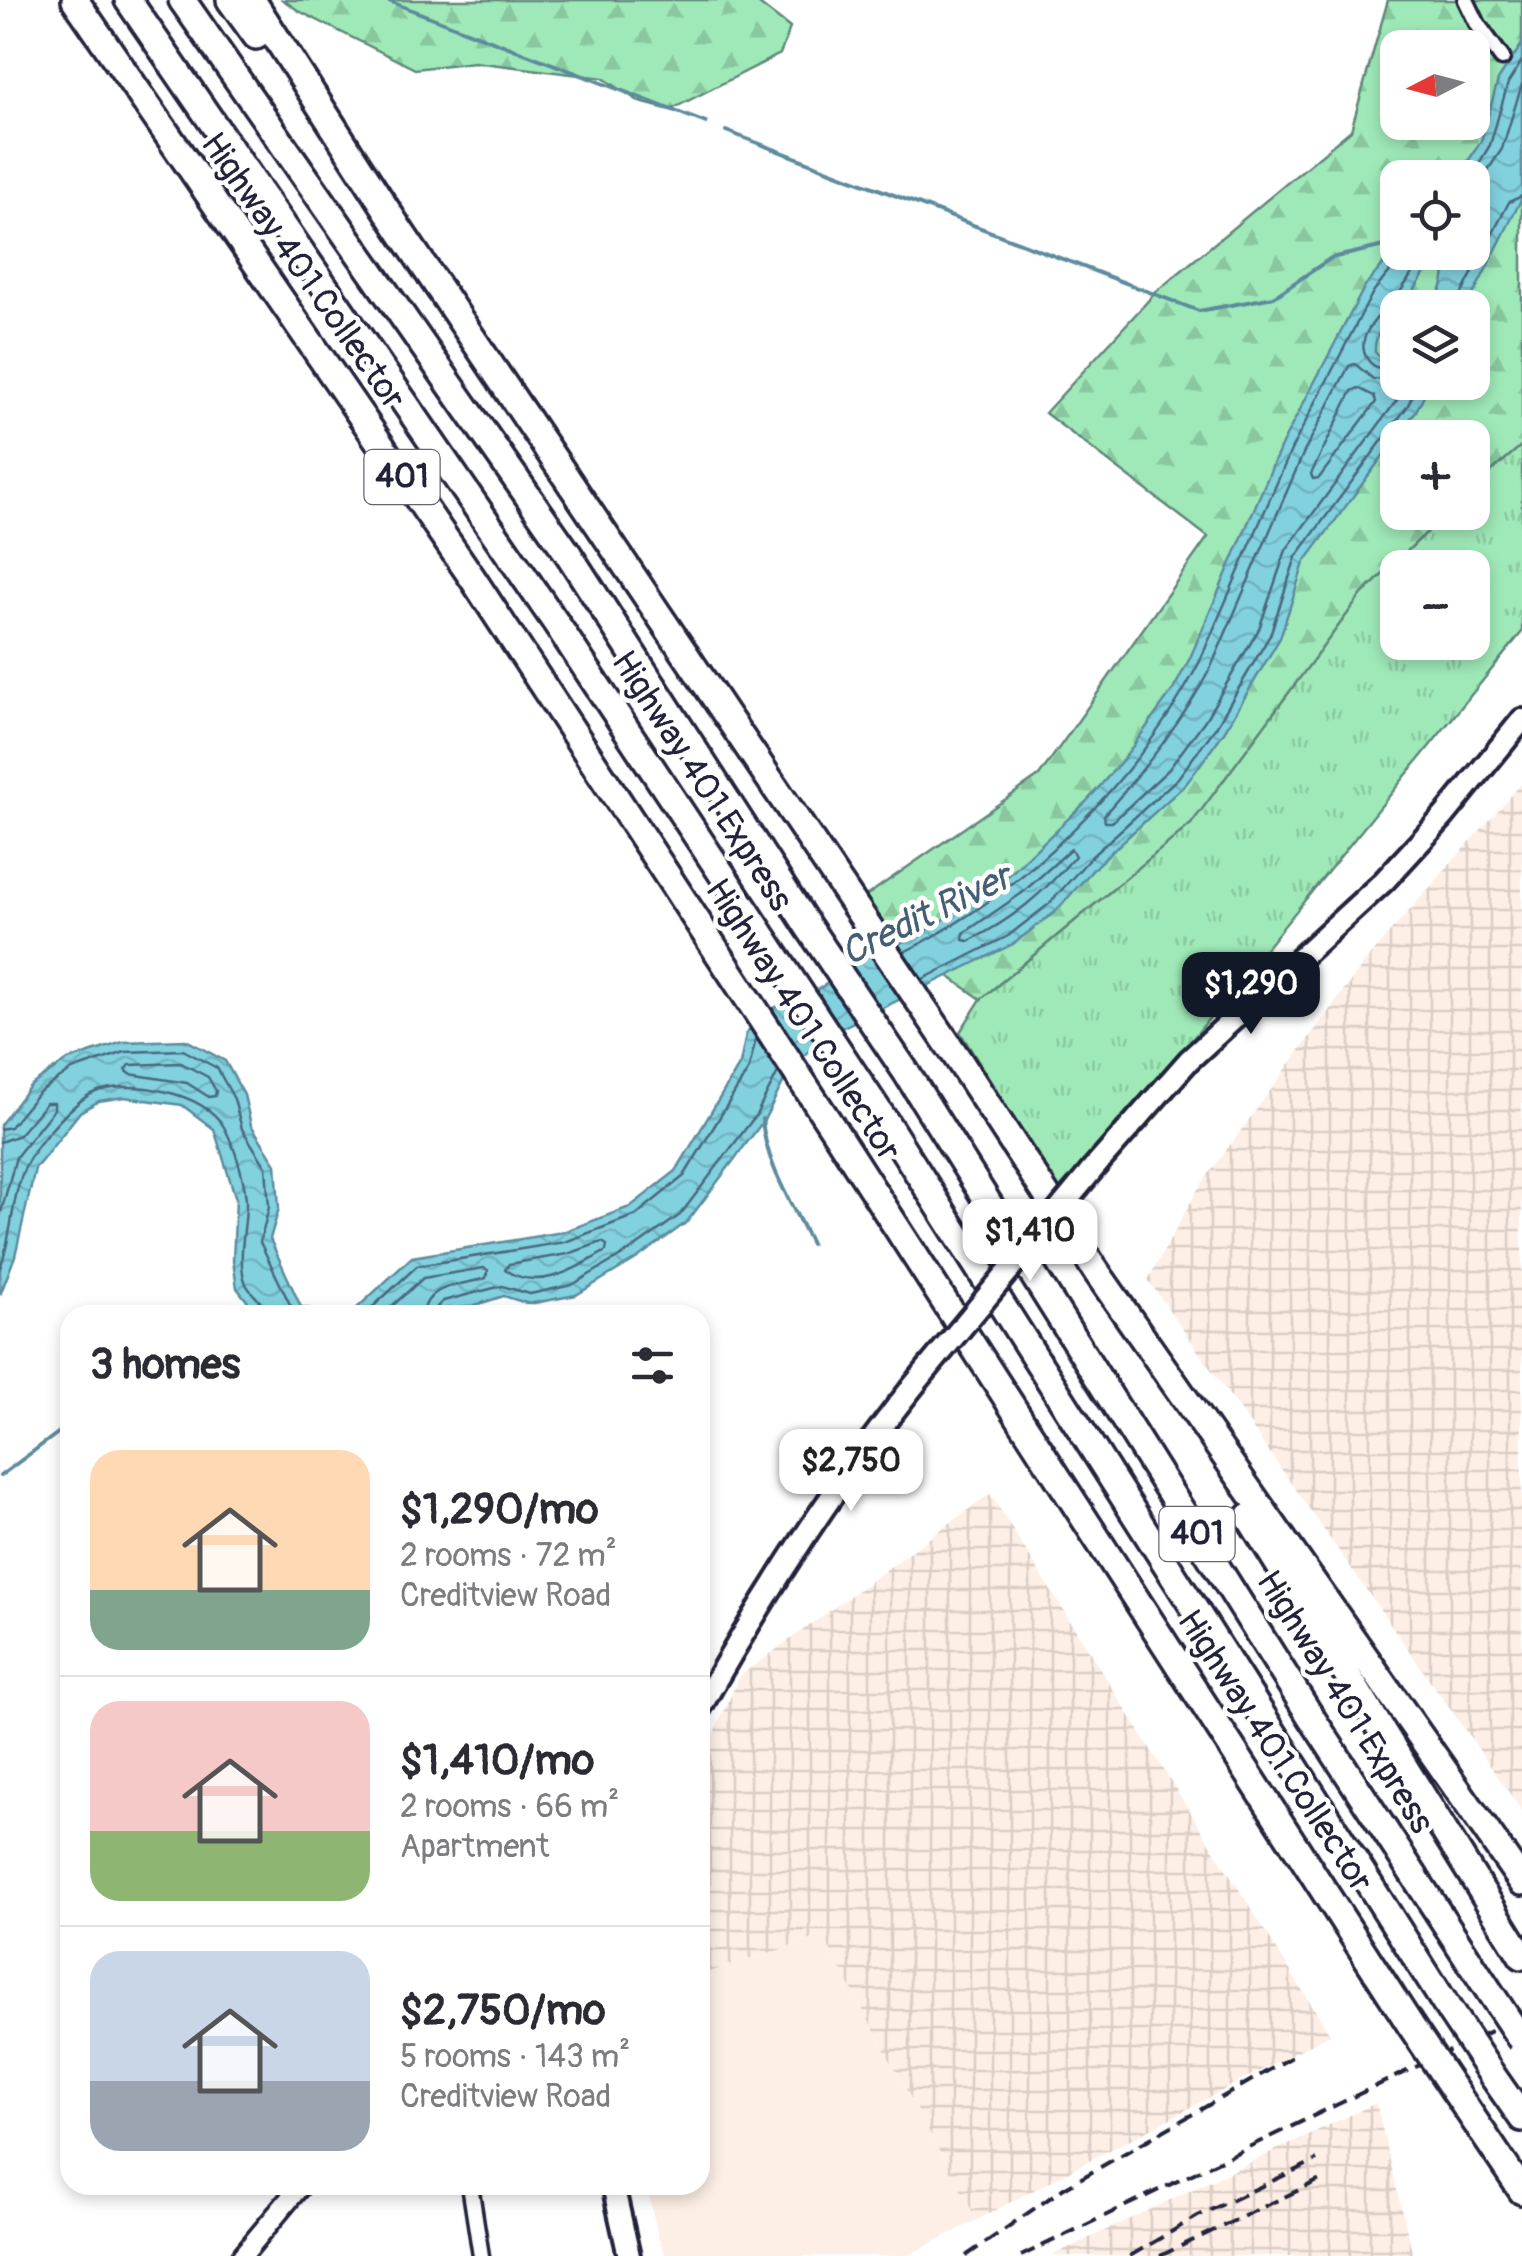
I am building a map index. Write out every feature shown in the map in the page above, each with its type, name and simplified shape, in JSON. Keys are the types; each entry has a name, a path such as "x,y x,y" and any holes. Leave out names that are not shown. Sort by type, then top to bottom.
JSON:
{"highway":[{"name":"Highway 401 Collector","path":"74,0 471,576 834,1130 1411,2026 1522,2191"},
{"name":"Highway 401 Express","path":"128,0 556,623 868,1096 1451,2013 1522,2118"},
{"name":"Highway 401 Express","path":"182,0 569,555 906,1072 1522,2041"},
{"path":"230,0 399,229"},
{"name":"401","path":"252,0 399,229 958,1059 1096,1271 1522,1882"},
{"path":"1096,1271 1522,1956"}],"main road":[{"path":"710,1691 844,1478 928,1368 1094,1169 1190,1060 1384,882 1522,720"},
{"path":"615,2195 629,2256"}],"street":[{"path":"1466,0 1502,58"},
{"path":"242,2256 293,2195"},
{"path":"472,2195 481,2256"}],"shaded area":[{"path":"1522,783 1522,1811 1148,1280 1198,1189 1370,955"},
{"path":"990,1494 1330,2034 977,2220 823,1936 710,1972 710,1742 740,1676"},
{"path":"823,1936 977,2220 907,2256 666,2256 649,2195 710,2195 710,1972"},
{"path":"1376,2103 1413,2256 1051,2256"}],"green space":[{"path":"283,0 754,0 790,28 780,54 670,110 640,102 603,78 474,62 415,69"},
{"path":"1388,0 1522,0 1522,445 1490,472 1490,420 1380,420 1380,530 1429,530 1408,550 1380,550 1380,577 1362,594 1191,824 981,999 850,907 1039,776 1208,537 1045,413 1157,291 1351,130"},
{"path":"1522,445 1522,632 1063,1199 960,1032 981,999 1191,824 1362,594 1380,577 1380,660 1490,660 1490,550 1408,550 1429,530 1490,530 1490,472"}],"water":[{"name":"Credit River","path":"1522,44 1522,198 1490,261 1490,160 1469,160 1481,140 1490,140 1490,109 1498,80"},
{"name":"Credit River","path":"1380,268 1427,270 1414,290 1380,290 1380,331 1375,352 1380,357 1380,400 1422,400 1409,420 1380,420 1380,460 1304,563 1280,638 1224,732 1186,784 1098,864 1056,911 1013,944 821,1038 788,1073 764,1120 687,1222 636,1259 576,1295 529,1304 504,1296 475,1305 360,1305 412,1257 563,1232 630,1207 676,1171 740,1064 746,1034 767,1011 822,987 871,952 886,950 933,927 1009,875 1087,801 1125,757 1173,690 1282,444 1365,286"},
{"name":"Credit River","path":"1445,270 1486,270 1476,290 1440,290"},
{"name":"Credit River","path":"186,1040 225,1061 244,1095 251,1125 276,1164 279,1208 270,1239 300,1305 250,1305 237,1288 233,1261 236,1199 214,1129 182,1105 124,1097 99,1101 80,1112 35,1169 15,1256 0,1295 0,1125 30,1086 68,1060 123,1042"}],"waterway":[{"path":"386,0 706,123"},
{"path":"726,131 1199,311 1274,297 1331,258 1380,247"},
{"path":"762,1119 774,1168 811,1244"},
{"name":"Credit River","path":"0,1476 60,1431"}],"railway":[{"path":"1021,2256 1522,2016"},
{"path":"966,2256 1064,2188 1292,2057"},
{"path":"1130,2256 1198,2216 1317,2160"},
{"path":"1160,2256 1322,2179"}]}
